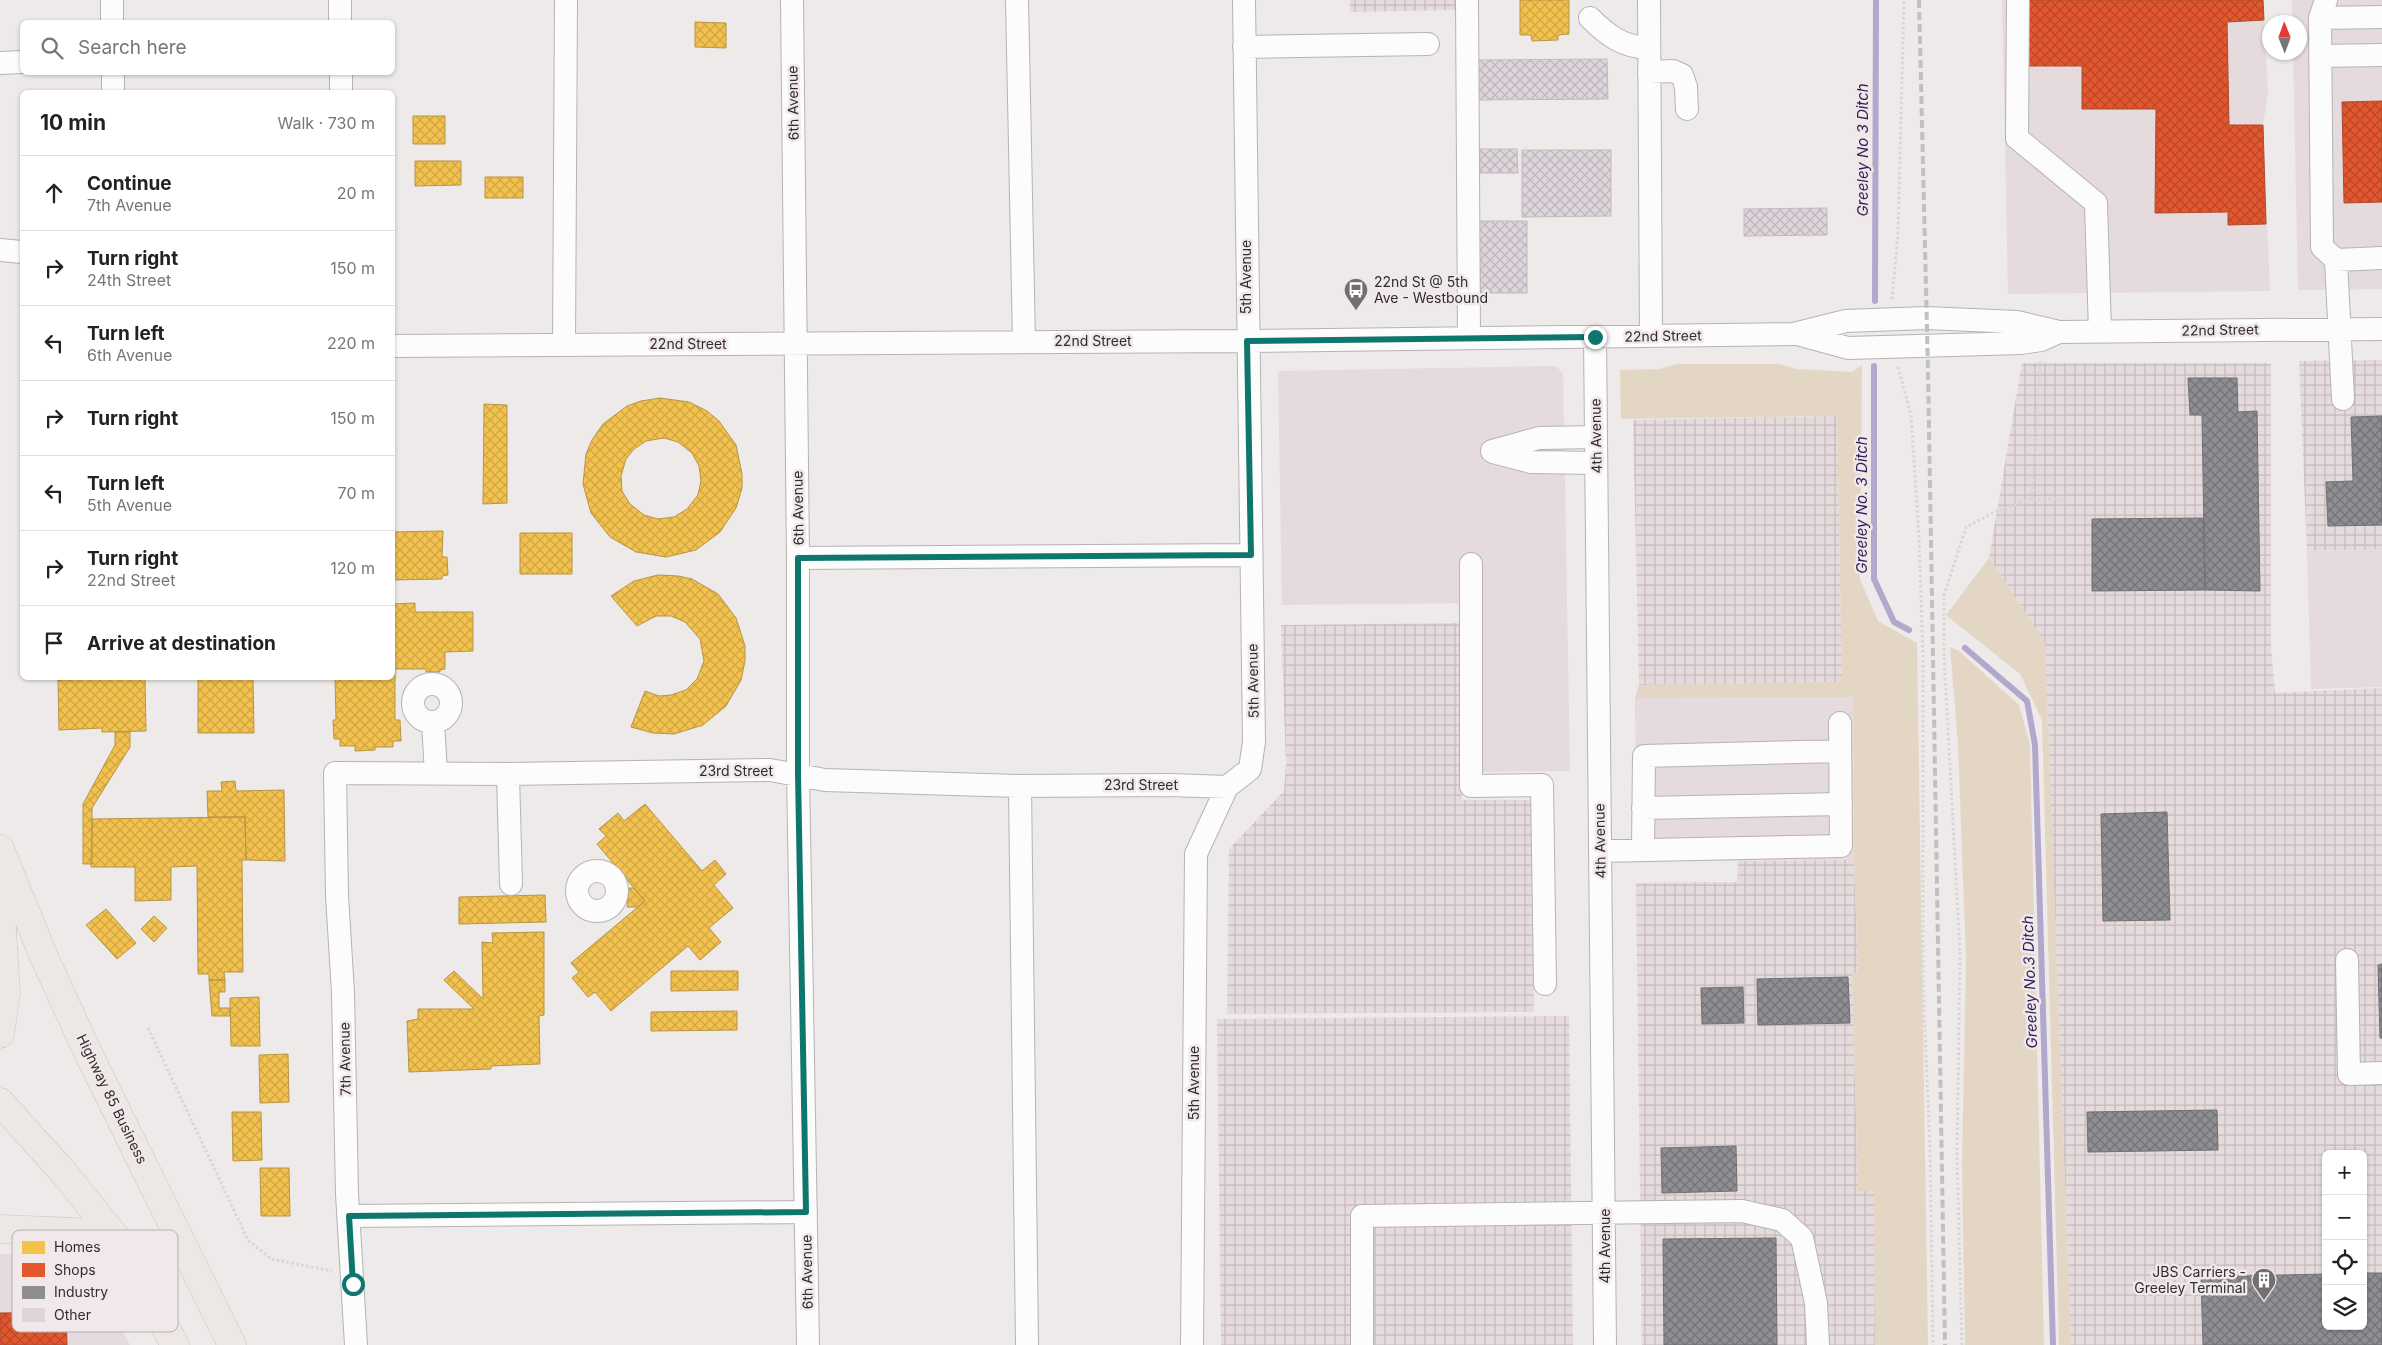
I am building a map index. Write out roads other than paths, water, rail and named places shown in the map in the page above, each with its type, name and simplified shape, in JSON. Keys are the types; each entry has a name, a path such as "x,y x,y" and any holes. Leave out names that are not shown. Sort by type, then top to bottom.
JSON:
{"main road":[{"name":"Highway 85 Business","path":"0,849 44,957 176,1230"},
{"path":"0,898 6,993 0,1034"},
{"path":"0,1102 70,1179 110,1230"},
{"path":"0,1229 26,1230"},
{"name":"Highway 85 Business","path":"178,1235 232,1345"},
{"path":"169,1332 176,1345"}],"street":[{"path":"112,0 112,20"},
{"path":"340,0 340,20"},
{"path":"564,344 566,0"},
{"name":"6th Avenue","path":"792,0 798,558 798,774 808,1345"},
{"path":"1016,0 1024,342"},
{"name":"5th Avenue","path":"1192,1345 1196,854 1227,787 1250,769 1254,742 1247,341 1244,0"},
{"path":"1467,0 1469,338"},
{"path":"1649,0 1651,336"},
{"path":"2018,0 2017,138 2096,203 2100,331"},
{"path":"2342,398 2336,260 2322,246 2320,56 2323,9 2382,17"},
{"path":"1590,18 1604,32 1617,41 1634,47 1649,48"},
{"path":"1244,47 1428,44"},
{"path":"2320,56 2382,55"},
{"path":"0,63 20,62"},
{"path":"1649,72 1673,70 1682,75 1686,87 1687,109"},
{"path":"113,75 113,90"},
{"path":"341,75 341,90"},
{"path":"0,250 20,252"},
{"path":"2336,260 2382,258"},
{"name":"22nd Street","path":"395,346 1247,341 1794,334 1846,321 1926,318 2018,322 2050,336"},
{"name":"22nd Street","path":"1794,334 1848,348 1966,346 2100,331 2382,329"},
{"name":"4th Avenue","path":"1595,337 1605,1345"},
{"path":"1596,437 1539,438 1492,451 1531,462 1596,463"},
{"path":"798,558 1251,555"},
{"path":"1471,564 1471,786 1542,785 1545,984"},
{"path":"433,722 436,773"},
{"path":"1600,851 1841,846 1840,723"},
{"path":"1644,850 1644,756 1840,751"},
{"name":"23rd Street","path":"335,773 508,774 770,770 825,780 1020,786 1170,785 1227,787"},
{"name":"7th Avenue","path":"335,773 349,1216 356,1345"},
{"path":"508,774 511,884"},
{"path":"1020,786 1028,1345"},
{"path":"1643,808 1841,804"},
{"path":"2347,960 2348,1074 2382,1074"},
{"path":"1362,1345 1362,1216 1742,1211 1782,1220 1802,1238 1816,1303 1818,1345"},
{"path":"349,1216 806,1212"}],"waterway":[{"name":"Greeley No 3 Ditch","path":"1875,301 1876,0"},
{"name":"Greeley No. 3 Ditch","path":"1874,366 1874,579 1894,622 1909,630"},
{"name":"Greeley No.3 Ditch","path":"1965,648 2027,701 2035,745 2053,1345"}],"railway":[{"path":"1919,0 1928,370 1945,1345"}],"place":[{"name":"22nd St @ 5th Ave - Westbound","path":"1356,311"},
{"name":"JBS Carriers - Greeley Terminal","path":"2264,1301"}]}
